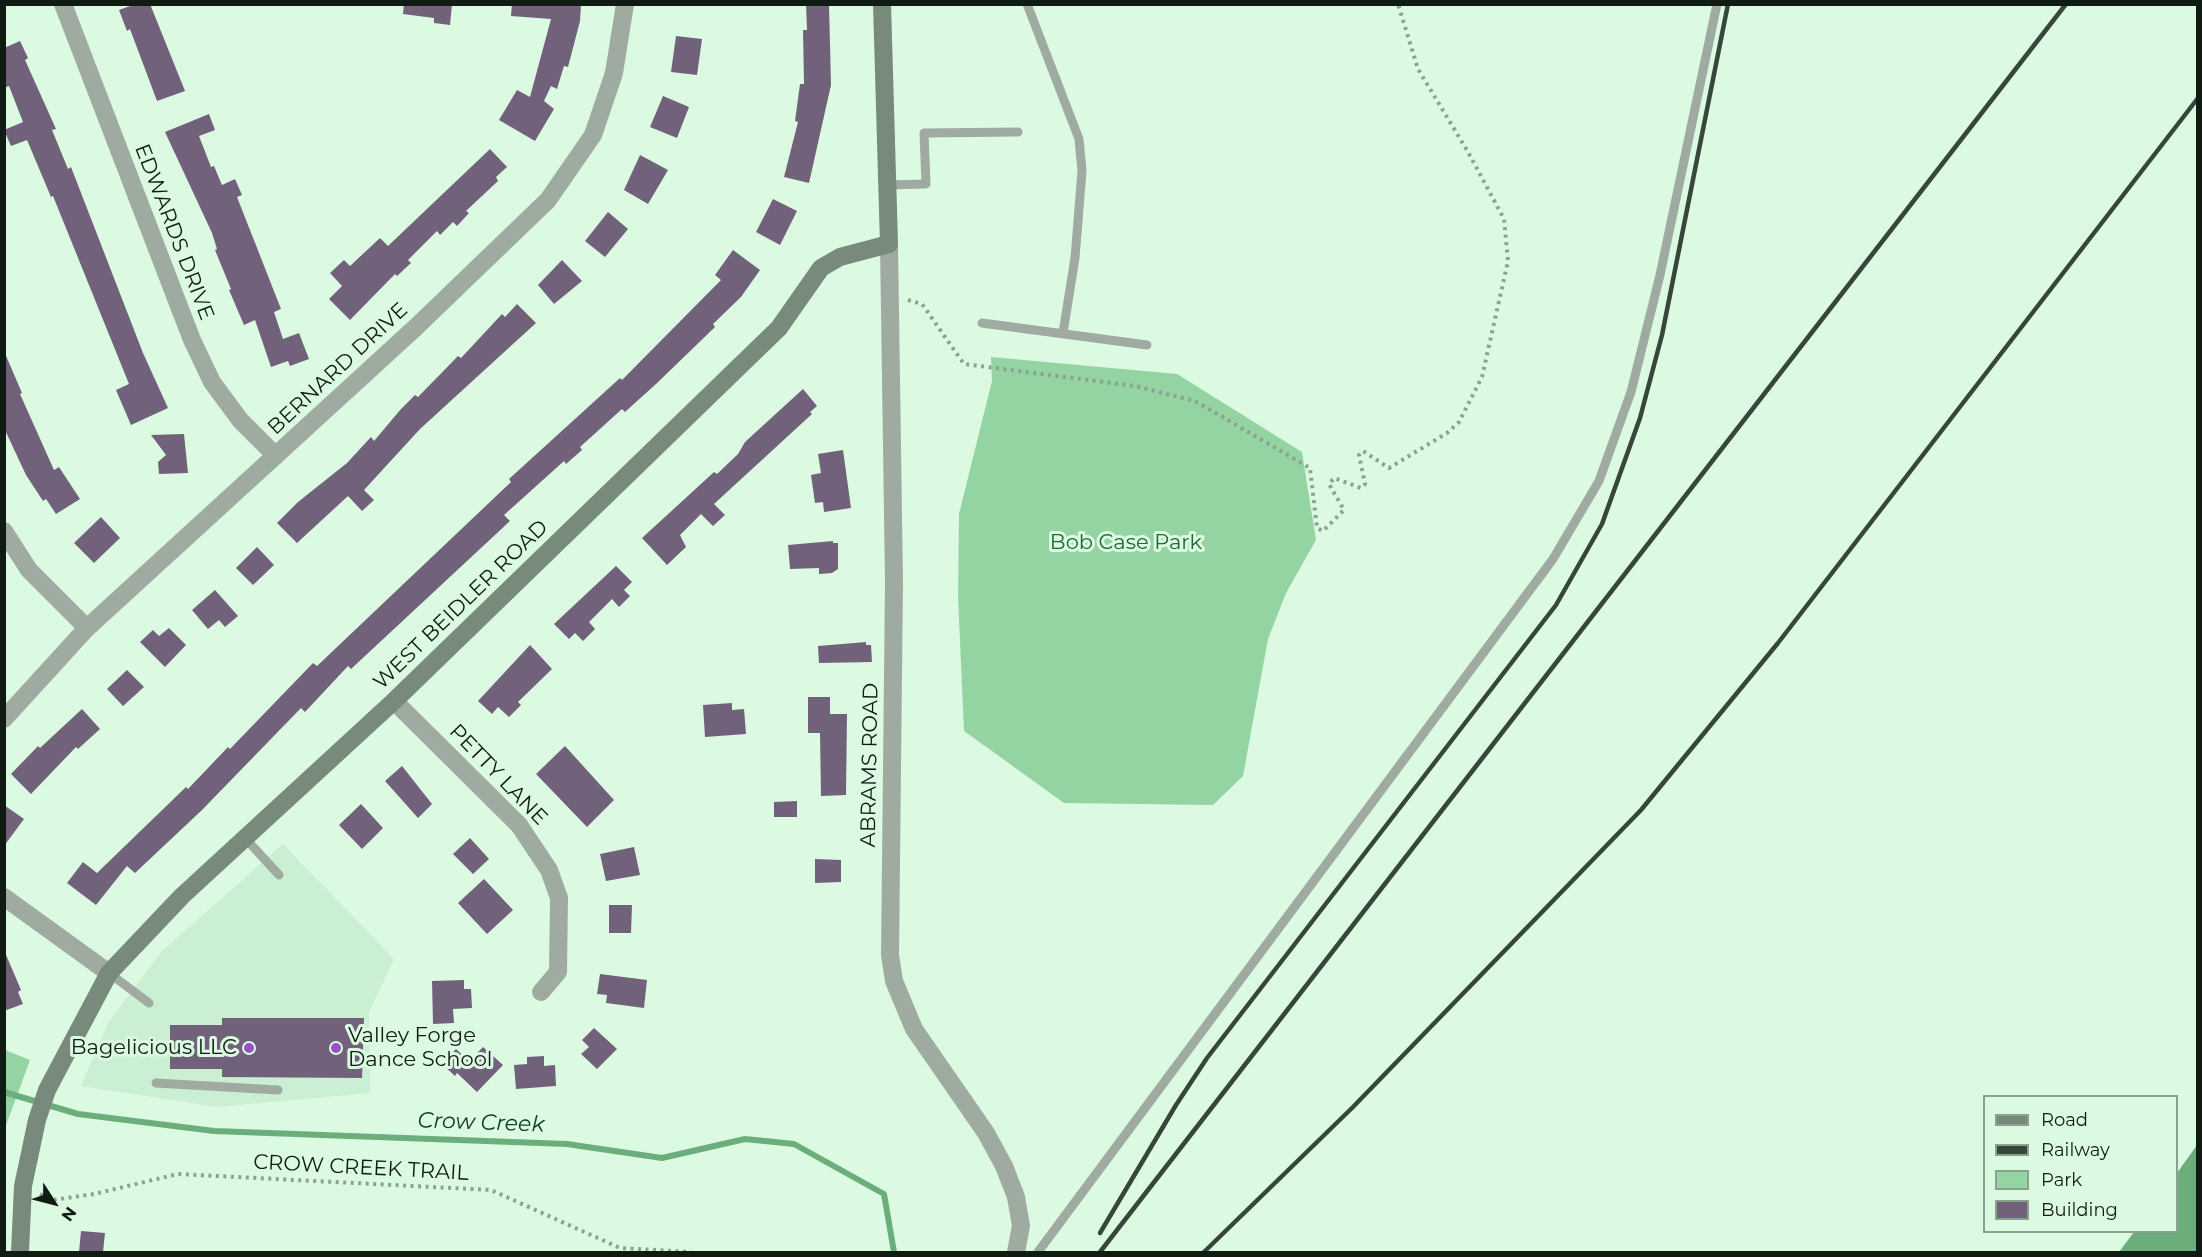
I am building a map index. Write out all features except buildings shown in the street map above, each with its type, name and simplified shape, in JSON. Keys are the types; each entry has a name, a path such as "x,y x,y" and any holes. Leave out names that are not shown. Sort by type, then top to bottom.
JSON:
{"street":[{"name":"EDWARDS DRIVE","path":"63,4 192,340 212,382 240,420 276,456"},
{"name":"BERNARD DRIVE","path":"4,719 87,628 529,221 561,184 593,135 614,74 625,4"},
{"path":"882,4 889,244"},
{"name":"ABRAMS ROAD","path":"889,244 894,582 890,955 894,981 914,1029 986,1133 1004,1166 1016,1197 1021,1226 1016,1252"},
{"name":"WEST BEIDLER ROAD","path":"20,1252 23,1186 37,1120 47,1090 110,973 182,896 394,701 779,328 821,268 840,257 889,244"},
{"path":"4,531 29,570 87,628"},
{"name":"PETTY LANE","path":"394,701 519,825 549,870 559,898 558,972 541,992"},
{"path":"4,897 110,973"}],"lane":[{"path":"1027,4 1079,139 1082,171 1075,258 1064,333"},
{"path":"1038,1252 1554,559 1599,481 1631,393 1660,275 1717,4"},
{"path":"887,185 926,184 924,133 1018,132"},
{"path":"982,323 1147,345"},
{"path":"245,838 279,875"},
{"path":"110,973 149,1003"},
{"path":"156,1083 278,1090"}],"path":[{"path":"891,301 909,300 922,304 964,364 1135,386 1195,400 1310,468 1317,528 1323,531 1344,510 1329,484 1334,478 1361,488 1365,484 1359,454 1363,451 1389,468 1447,433 1459,422 1474,397 1485,369 1508,261 1504,219 1468,152 1418,69 1398,4"},
{"name":"CROW CREEK TRAIL","path":"23,1186 53,1200 94,1194 178,1174 491,1190 620,1248 691,1252"}],"shaded area":[{"path":"283,844 394,959 369,1012 370,1093 217,1107 81,1086 108,1023 162,951"},
{"path":"2197,1145 2197,1252 2119,1252 2133,1233 2178,1233 2178,1172"}],"green space":[{"name":"Bob Case Park","path":"991,357 1177,374 1302,452 1316,540 1286,593 1268,639 1243,776 1213,805 1064,803 964,731 958,595 959,514 992,381"},
{"path":"4,1050 30,1060 5,1128"}],"waterway":[{"name":"Crow Creek","path":"4,1092 78,1114 214,1131 567,1144 662,1158 745,1139 794,1144 884,1194 894,1252"}],"railway":[{"path":"1100,1233 1176,1105 1207,1058 1556,605 1602,524 1640,418 1662,335 1728,4"},
{"path":"1100,1252 2066,4"},
{"path":"1204,1252 1352,1108 1641,810 1778,643 2198,98"}],"place":[{"name":"Bagelicious LLC","path":"249,1048"},
{"name":"Valley Forge Dance School","path":"336,1048"}]}
